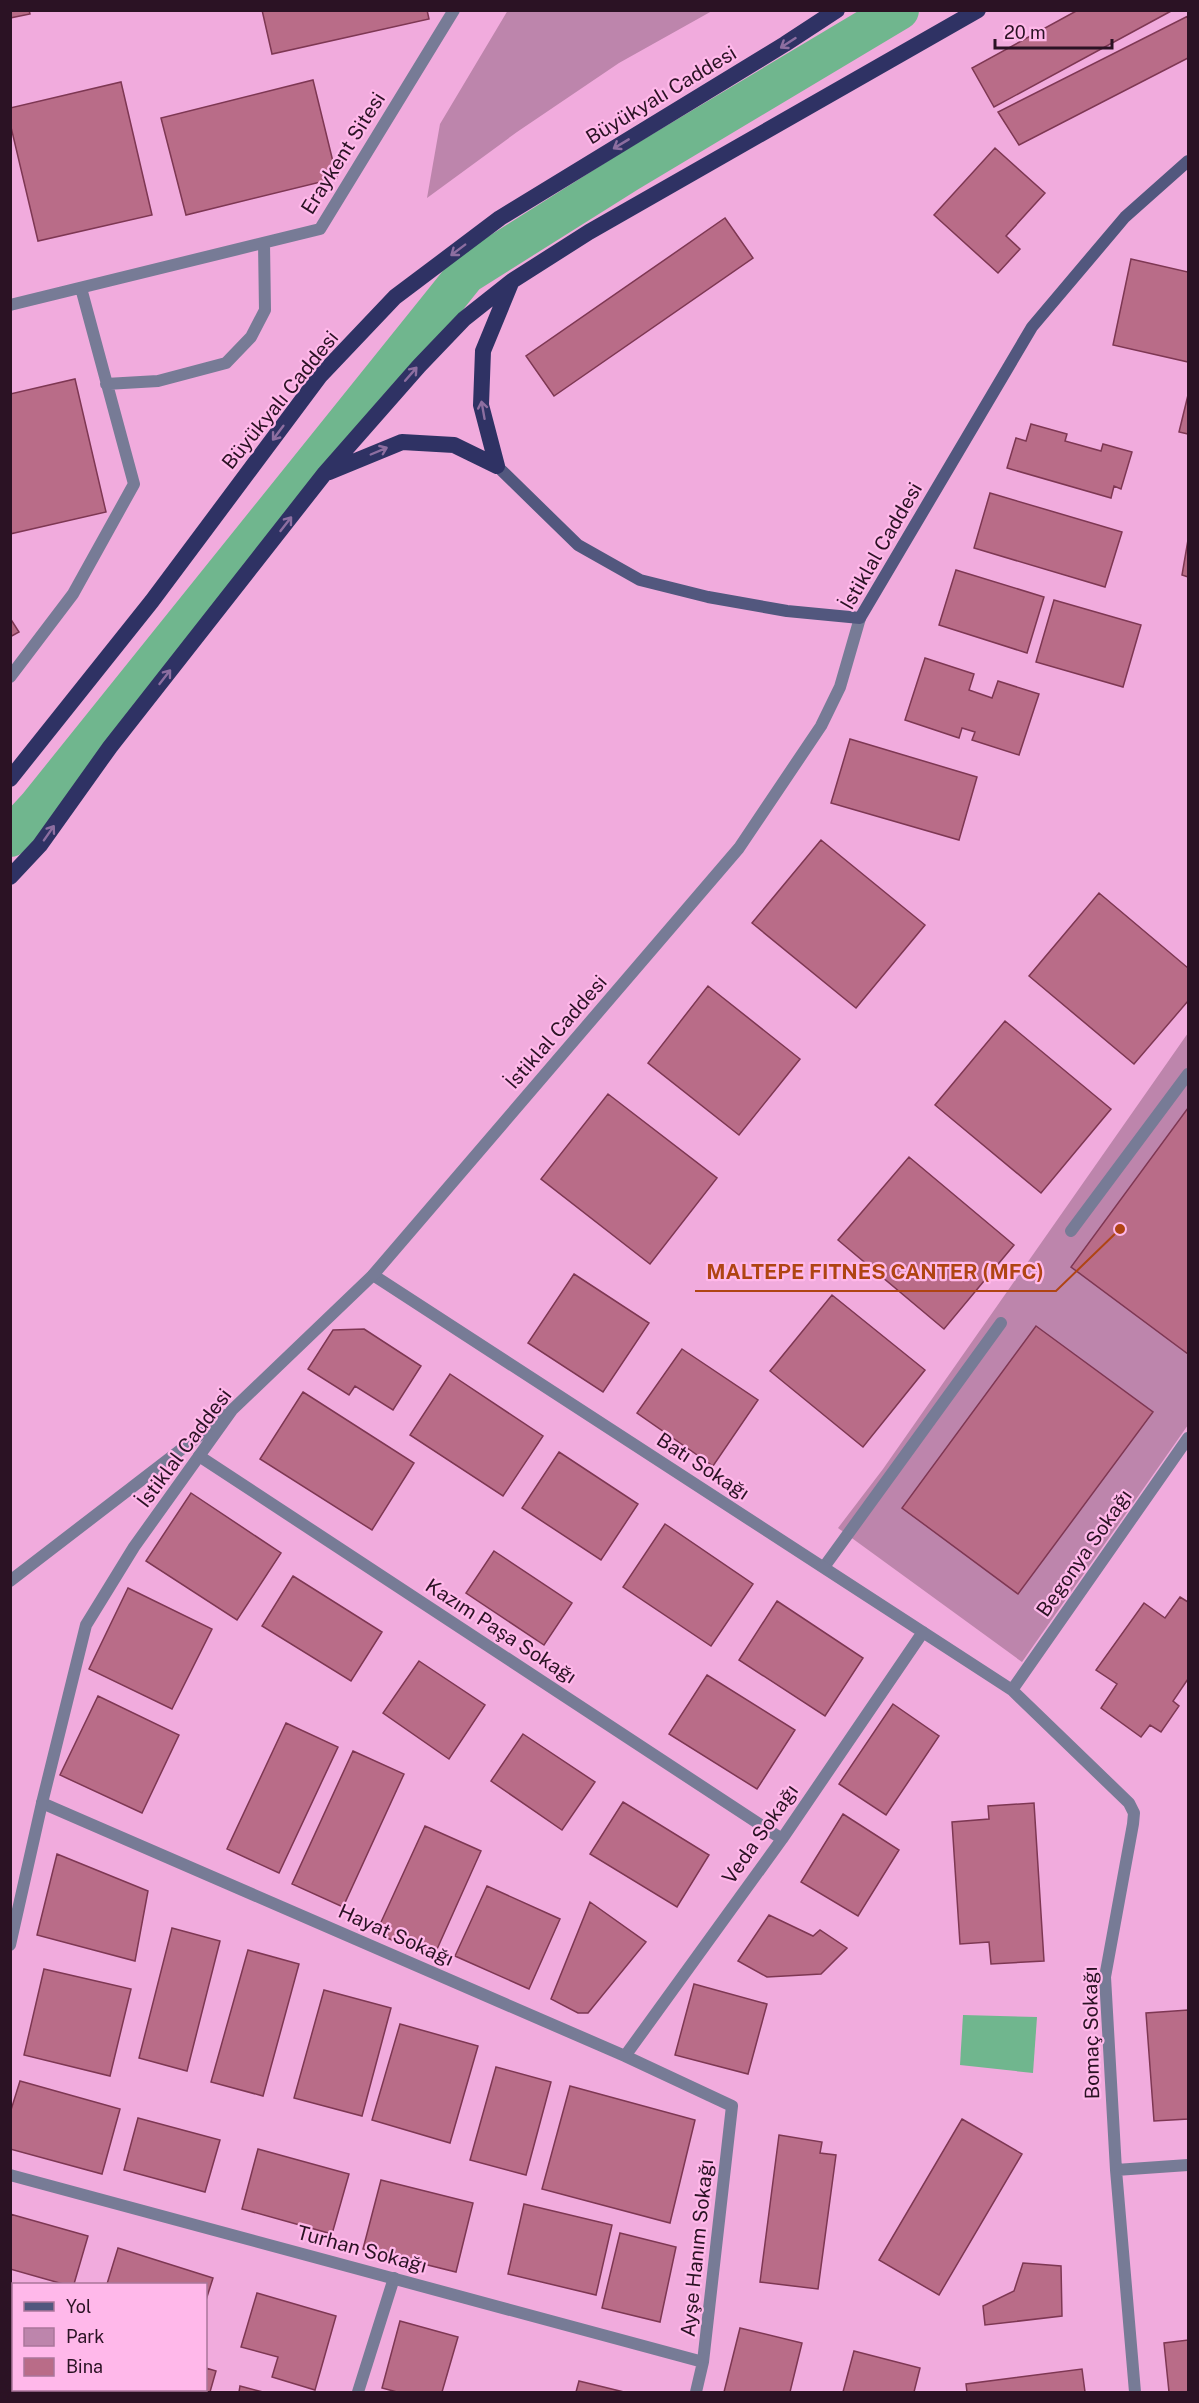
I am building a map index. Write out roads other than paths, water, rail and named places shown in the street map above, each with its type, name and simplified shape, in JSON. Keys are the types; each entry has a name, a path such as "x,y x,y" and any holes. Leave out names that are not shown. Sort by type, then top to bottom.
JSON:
{"highway":[{"name":"Büyükyalı Caddesi","path":"10,779 152,601 320,376 395,297 500,218 837,10"},
{"path":"10,877 40,845 110,747 325,473 419,366 464,319 512,281 589,232 978,10"},
{"path":"497,466 481,405 483,351 512,281"},
{"path":"325,473 402,441 454,445 497,466"}],"main road":[{"name":"İstiklal Caddesi","path":"860,618 1032,327 1125,217 1188,161"},
{"path":"497,466 578,545 640,580 708,597 787,611 860,618"}],"street":[{"name":"Eraykent Sitesi","path":"10,305 320,229 454,10"},
{"path":"106,384 158,381 226,363 240,351 251,337 265,310 264,243"},
{"path":"10,677 73,594 134,484 81,288"},
{"name":"İstiklal Caddesi","path":"10,1945 86,1625 134,1547 232,1410 373,1275 739,848 820,726 840,687 860,618"},
{"path":"1071,1231 1188,1074"},
{"name":"Batı Sokağı","path":"373,1275 1011,1690"},
{"path":"824,1567 1001,1323"},
{"path":"10,1581 232,1410"},
{"name":"Begonya Sokağı","path":"1011,1690 1188,1438"},
{"name":"Kazım Paşa Sokağı","path":"199,1456 782,1839"},
{"name":"Veda Sokağı","path":"625,2056 782,1839 923,1632"},
{"name":"Bomaç Sokağı","path":"1011,1690 1129,1803 1134,1813 1105,1977 1116,2170 1135,2392"},
{"name":"Hayat Sokağı","path":"42,1803 625,2056 732,2106"},
{"name":"Ayşe Hanım Sokağı","path":"696,2392 703,2362 732,2106"},
{"path":"1116,2170 1188,2165"},
{"name":"Turhan Sokağı","path":"10,2175 703,2362"},
{"path":"358,2392 394,2278"}],"waterway":[{"path":"10,837 37,808 466,274 628,172 899,10"}],"place":[{"name":"MALTEPE FITNES CANTER (MFC)","path":"1120,1229"}]}
